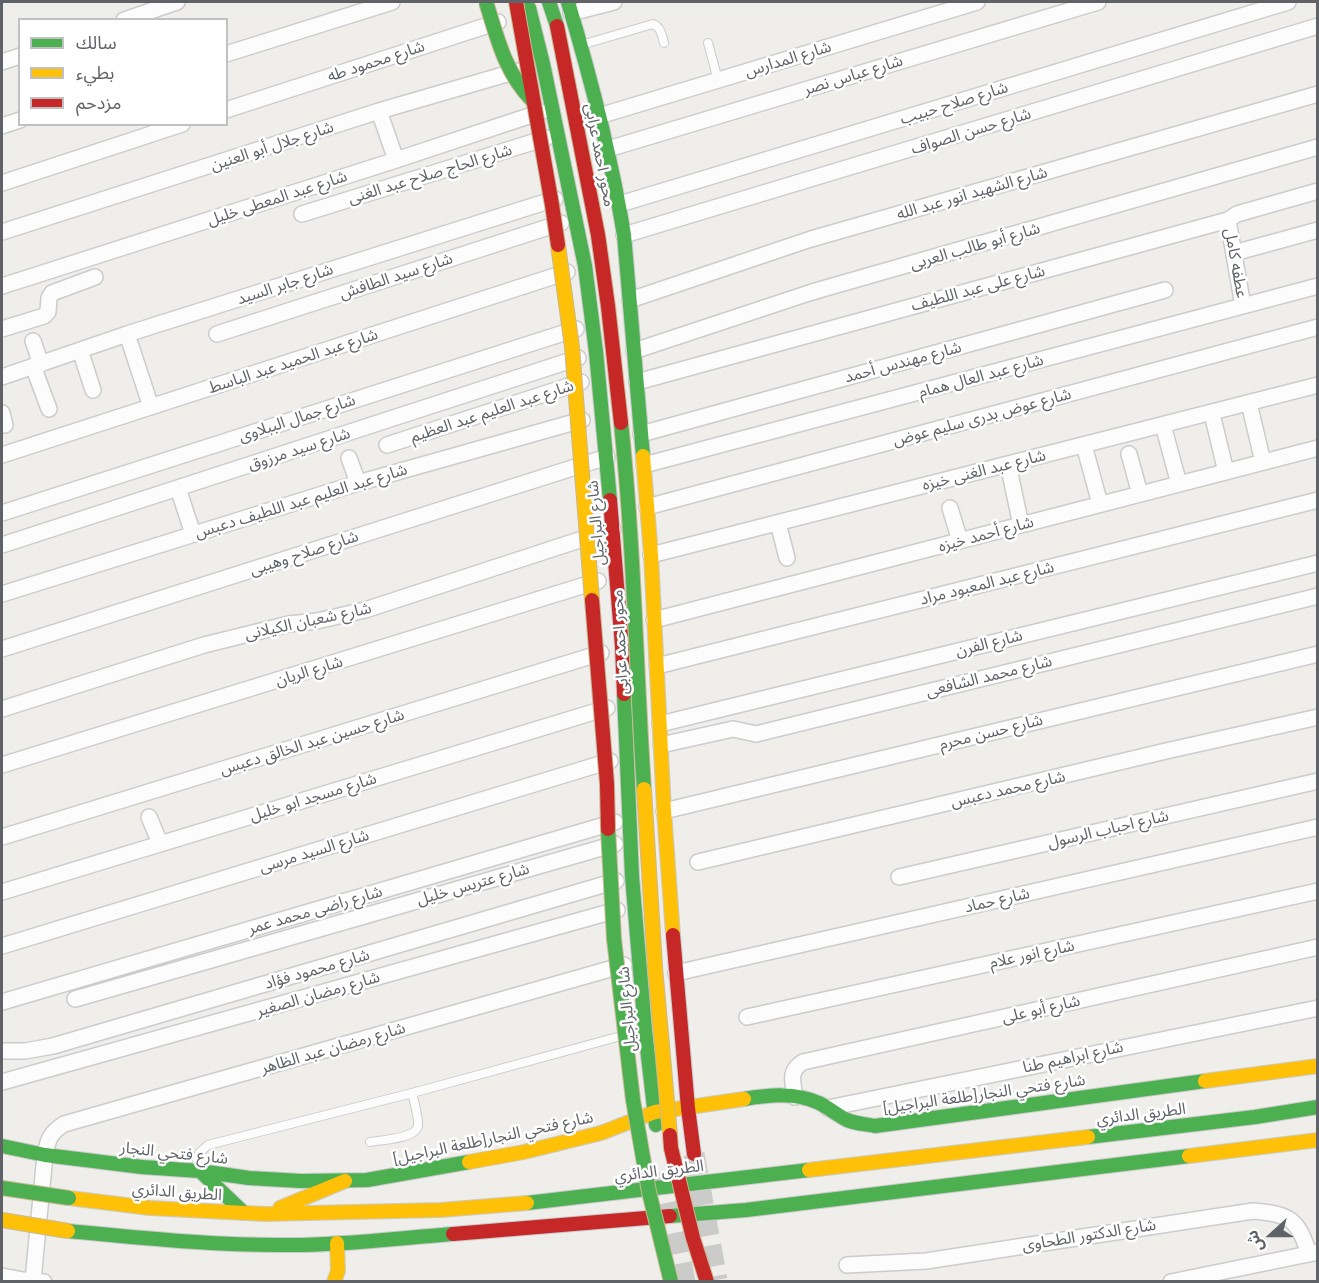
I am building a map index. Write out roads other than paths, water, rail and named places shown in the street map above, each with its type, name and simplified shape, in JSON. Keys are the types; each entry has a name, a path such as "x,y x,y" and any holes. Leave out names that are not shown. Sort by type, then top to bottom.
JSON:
{"main road":[{"path":"486,2 508,66 519,87 535,103"},
{"name":"محور احمد عرابى","path":"549,2 557,26 578,128 598,235 608,306 625,460 655,967 671,1148 693,1238 707,1281"},
{"name":"محور احمد عرابى","path":"523,4 535,103 559,249 572,347 607,784 614,928 629,1068 641,1151 658,1237 671,1281"},
{"name":"شارع البراجيل","path":"523,4 543,64 576,219 593,324 607,457 622,646 629,840 634,905 645,1030 660,1156"},
{"path":"569,7 609,149 624,235 651,555 664,811 676,972 694,1154"},
{"name":"شارع فتحي النجار[طلعة البراجيل]","path":"345,1181 367,1180 524,1152 601,1133 655,1112 769,1095 795,1097 818,1103 842,1117 874,1126 1317,1066"},
{"name":"الطريق الدائري","path":"2,1187 150,1208 265,1214 374,1212 512,1205 1255,1117 1315,1107"},
{"path":"2,1220 68,1231 203,1243 293,1245 337,1243 746,1210 1317,1140"},
{"name":"شارع فتحي النجار","path":"2,1146 45,1155 142,1167 197,1170 249,1178 345,1181"},
{"path":"197,1170 244,1213"},
{"path":"265,1214 345,1181"},
{"path":"334,1281 338,1270 337,1243"}],"street":[{"path":"130,18 177,2"},
{"path":"228,53 392,2"},
{"path":"569,7 614,2"},
{"name":"شارع المدارس","path":"599,116 976,2"},
{"name":"شارع عباس نصر","path":"609,149 1098,2"},
{"name":"شارع صلاح حبيب","path":"620,204 1288,2"},
{"name":"شارع محمود طه","path":"228,109 523,4"},
{"name":"شارع حسن الصواف","path":"624,235 1317,26"},
{"path":"2,62 18,57"},
{"name":"شارع جلال أبو العنين","path":"2,232 379,111 543,64"},
{"name":"شارع الشهيد انور عبد الله","path":"630,300 811,239 1317,94"},
{"name":"شارع عبد المعطى خليل","path":"2,285 552,109"},
{"path":"379,111 396,160"},
{"path":"2,126 18,121"},
{"path":"2,183 176,126"},
{"name":"شارع الحاج صلاح عبد الغنى","path":"302,214 557,134"},
{"name":"شارع أبو طالب العربى","path":"596,352 633,347 812,292 1317,147"},
{"name":"شارع جابر السيد","path":"2,377 127,334 569,194 615,182"},
{"name":"شارع على عبد اللطيف","path":"637,382 1228,220 1237,214 1317,191"},
{"name":"شارع سيد الطافش","path":"217,334 576,219"},
{"name":"عطفه كامل","path":"1228,220 1243,306"},
{"path":"1234,253 1317,230"},
{"name":"شارع عبد الحميد عبد الباسط","path":"2,455 585,266"},
{"path":"2,329 44,316 48,312 49,298 52,293 95,277"},
{"name":"شارع عبد العال همام","path":"644,465 1317,286"},
{"name":"شارع مهندس أحمد","path":"641,434 1165,290"},
{"name":"شارع جمال الببلاوى","path":"2,513 593,324"},
{"name":"شارع عوض بدرى سليم عوض","path":"647,507 1317,327"},
{"path":"127,334 151,407"},
{"path":"33,341 49,409"},
{"path":"80,350 93,390"},
{"name":"شارع سيد مرزوق","path":"2,545 596,352"},
{"name":"شارع عبد العليم عبد العظيم","path":"387,445 598,376"},
{"name":"شارع عبد الغنى خيزه","path":"651,555 1317,385"},
{"path":"1249,403 1263,462"},
{"name":"شارع عبد العليم عبد اللطيف دعبس","path":"2,594 358,483 603,414"},
{"path":"1214,422 1226,472"},
{"path":"1163,425 1179,484"},
{"path":"1084,445 1100,504"},
{"name":"شارع أحمد خيزه","path":"654,620 1317,448"},
{"path":"1129,454 1140,494"},
{"name":"شارع صلاح وهيبى","path":"2,649 607,457"},
{"path":"349,458 358,483"},
{"path":"1008,464 1021,525"},
{"path":"178,488 193,534"},
{"name":"شارع عبد المعبود مراد","path":"657,666 1317,500"},
{"path":"950,508 960,541"},
{"path":"778,523 788,558"},
{"name":"شارع شعبان الكيلانى","path":"2,709 204,645 290,624 317,621 365,610 613,529"},
{"name":"شارع الفرن","path":"660,724 1317,563"},
{"name":"شارع الريان","path":"2,765 617,576"},
{"name":"شارع محمد الشافعى","path":"661,745 733,729 756,734 1317,596"},
{"name":"شارع حسين عبد الخالق دعبس","path":"2,837 622,646"},
{"name":"شارع حسن محرم","path":"664,811 1317,654"},
{"name":"شارع مسجد ابو خليل","path":"2,892 625,702"},
{"name":"شارع محمد دعبس","path":"698,862 1317,717"},
{"name":"شارع السيد مرسى","path":"2,946 627,756"},
{"name":"شارع احباب الرسول","path":"899,877 1317,781"},
{"path":"149,817 160,843"},
{"name":"شارع راضى محمد عمر","path":"2,1002 629,818"},
{"name":"شارع حماد","path":"676,972 1317,827"},
{"name":"شارع عتريس خليل","path":"75,999 629,840"},
{"name":"شارع محمود فؤاد","path":"2,1052 53,1046 632,876"},
{"name":"شارع انور علام","path":"747,1017 1317,891"},
{"name":"شارع رمضان الصغير","path":"2,1082 634,905"},
{"name":"شارع أبو على","path":"795,1097 792,1074 796,1066 803,1062 1317,947"},
{"name":"شارع رمضان عبد الظاهر","path":"30,1281 47,1141 54,1131 64,1124 639,961"},
{"name":"شارع ابراهيم طنا","path":"828,1108 1317,1008"},
{"name":"شارع الدكتور الطحاوى","path":"847,1265 926,1261 1253,1211 1274,1214 1293,1221 1313,1253"},
{"path":"1171,1281 1313,1253"},
{"path":"2,1276 30,1281"}],"lane":[{"path":"580,45 653,24 659,29 664,43"},
{"path":"708,43 718,80"},
{"path":"197,1170 199,1153 208,1145 645,1030"},
{"path":"370,1142 409,1136 416,1130 418,1125 412,1093"}],"tunnel":[{"path":"694,1154 717,1280"},
{"path":"663,1172 685,1282"}]}
